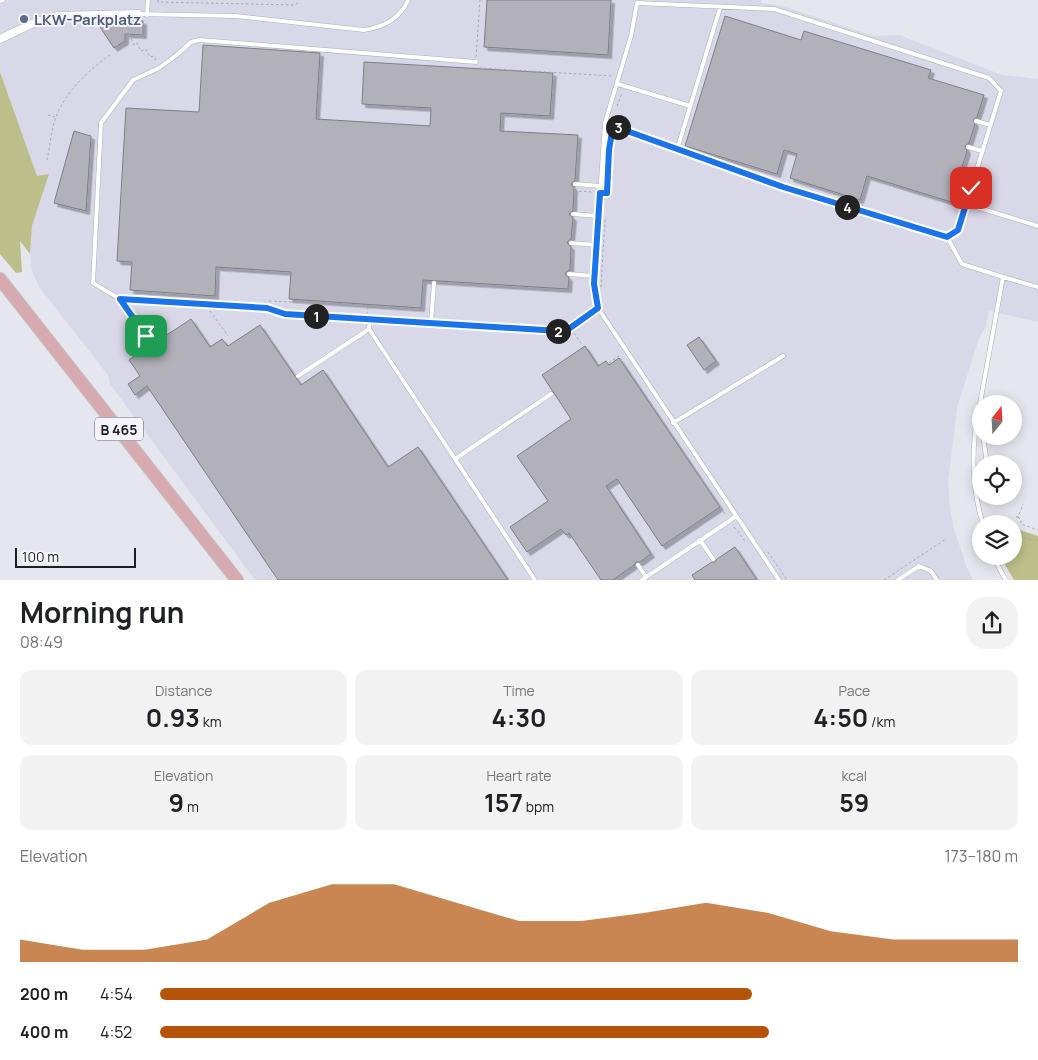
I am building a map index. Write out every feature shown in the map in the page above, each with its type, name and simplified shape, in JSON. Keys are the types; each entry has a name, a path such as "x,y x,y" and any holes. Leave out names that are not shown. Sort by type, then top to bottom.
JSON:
{"main road":[{"name":"B 465","path":"0,279 237,580"}],"street":[{"path":"0,39 36,22 58,16 138,14"}],"lane":[{"path":"147,15 148,0"},
{"path":"138,14 236,16 364,30 377,28 390,22 398,16 408,0"},
{"path":"779,580 598,308 594,276 605,123 632,36 637,1 720,8 774,10 989,78 1001,91 958,230 947,237"},
{"path":"677,150 720,8"},
{"path":"146,336 120,299 93,282 101,123 133,80 159,68 191,42 199,40 476,62"},
{"path":"618,84 690,106"},
{"path":"976,121 990,125"},
{"path":"605,123 783,187 947,237 962,264 1038,286"},
{"path":"968,147 982,151"},
{"path":"575,184 600,186"},
{"path":"957,184 971,188"},
{"path":"966,204 1038,226"},
{"path":"573,214 598,216"},
{"path":"571,243 596,245"},
{"path":"569,274 594,276"},
{"path":"982,395 1003,277"},
{"path":"431,323 434,283"},
{"path":"120,299 267,308 285,314 559,331 570,328 598,308"},
{"path":"370,319 369,328 535,580"},
{"path":"298,376 369,328"},
{"path":"674,422 783,356"},
{"path":"455,459 551,394"},
{"path":"974,445 975,482 981,515"},
{"path":"638,565 644,579 735,516"},
{"path":"700,540 712,559"},
{"path":"998,565 1006,580"},
{"path":"898,580 919,566 931,571 937,580"}],"path":[{"path":"158,0 158,2 295,5 298,2"},
{"path":"480,0 476,68 611,76 619,79"},
{"path":"129,34 134,45 137,44 141,51 146,49 150,57 154,56"},
{"path":"47,160 56,117 66,100 89,71 110,55"},
{"path":"616,108 624,86"},
{"path":"48,115 56,117"},
{"path":"610,142 613,126"},
{"path":"860,211 870,177"},
{"path":"574,191 600,193"},
{"path":"273,301 368,306"},
{"path":"570,328 582,345"},
{"path":"609,363 619,356 742,538 748,544"},
{"path":"1023,504 1017,517 1021,520 1021,524 1038,530"},
{"path":"1024,538 1038,541"},
{"path":"884,580 946,539"},
{"path":"768,552 787,580"}],"shaded area":[{"path":"0,0 761,0 761,3 782,6 874,36 899,35 1002,75 1038,79 1038,322 989,311 986,326 979,338 957,408 948,481 950,507 953,526 973,580 255,580 110,384 108,375 40,288 32,272 30,254 32,226 49,174 37,177 0,72"}],"green space":[{"path":"0,72 37,176 49,174 32,226 30,254 20,241 22,272 16,273 0,254"},
{"path":"1022,531 1038,536 1038,580 1014,580 1005,565 1022,565"}],"building":[{"path":"487,0 611,0 608,55 484,47"},
{"path":"725,16 801,40 804,31 931,70 928,78 984,95 977,117 973,120 975,124 969,143 965,146 967,151 958,180 954,183 955,187 951,202 867,176 860,200 790,178 797,154 784,150 777,174 685,146"},
{"path":"96,21 143,21 143,35 125,34 125,41 114,48"},
{"path":"203,45 320,53 316,119 430,126 431,108 362,104 364,62 553,73 550,116 501,113 500,131 578,135 575,180 571,184 574,188 573,210 569,214 573,218 571,239 567,243 571,247 570,270 565,274 569,278 568,289 423,280 421,308 289,299 291,272 216,267 215,296 130,290 132,262 117,261 126,108 199,112"},
{"path":"74,131 91,136 86,211 54,203"},
{"path":"191,319 210,347 222,339 228,346 260,325 301,385 323,370 388,467 418,447 508,580 278,580 147,386 135,395 128,384 140,376 129,360"},
{"path":"699,337 716,361 704,370 687,345"},
{"path":"585,346 598,366 606,361 609,365 619,358 720,507 662,546 617,479 606,486 651,554 640,562 636,562 613,580 601,580 569,533 566,535 561,529 527,552 510,527 548,501 517,456 571,419 542,375"},
{"path":"735,547 757,580 695,580 692,575 715,562"}],"place":[{"name":"LKW-Parkplatz","path":"24,19"}],"route":[{"path":"146,336 120,299 267,308 285,314 559,331 570,328 598,308 594,284 600,193 607,193 609,150 613,126 783,187 947,237 958,230 971,188"}]}
